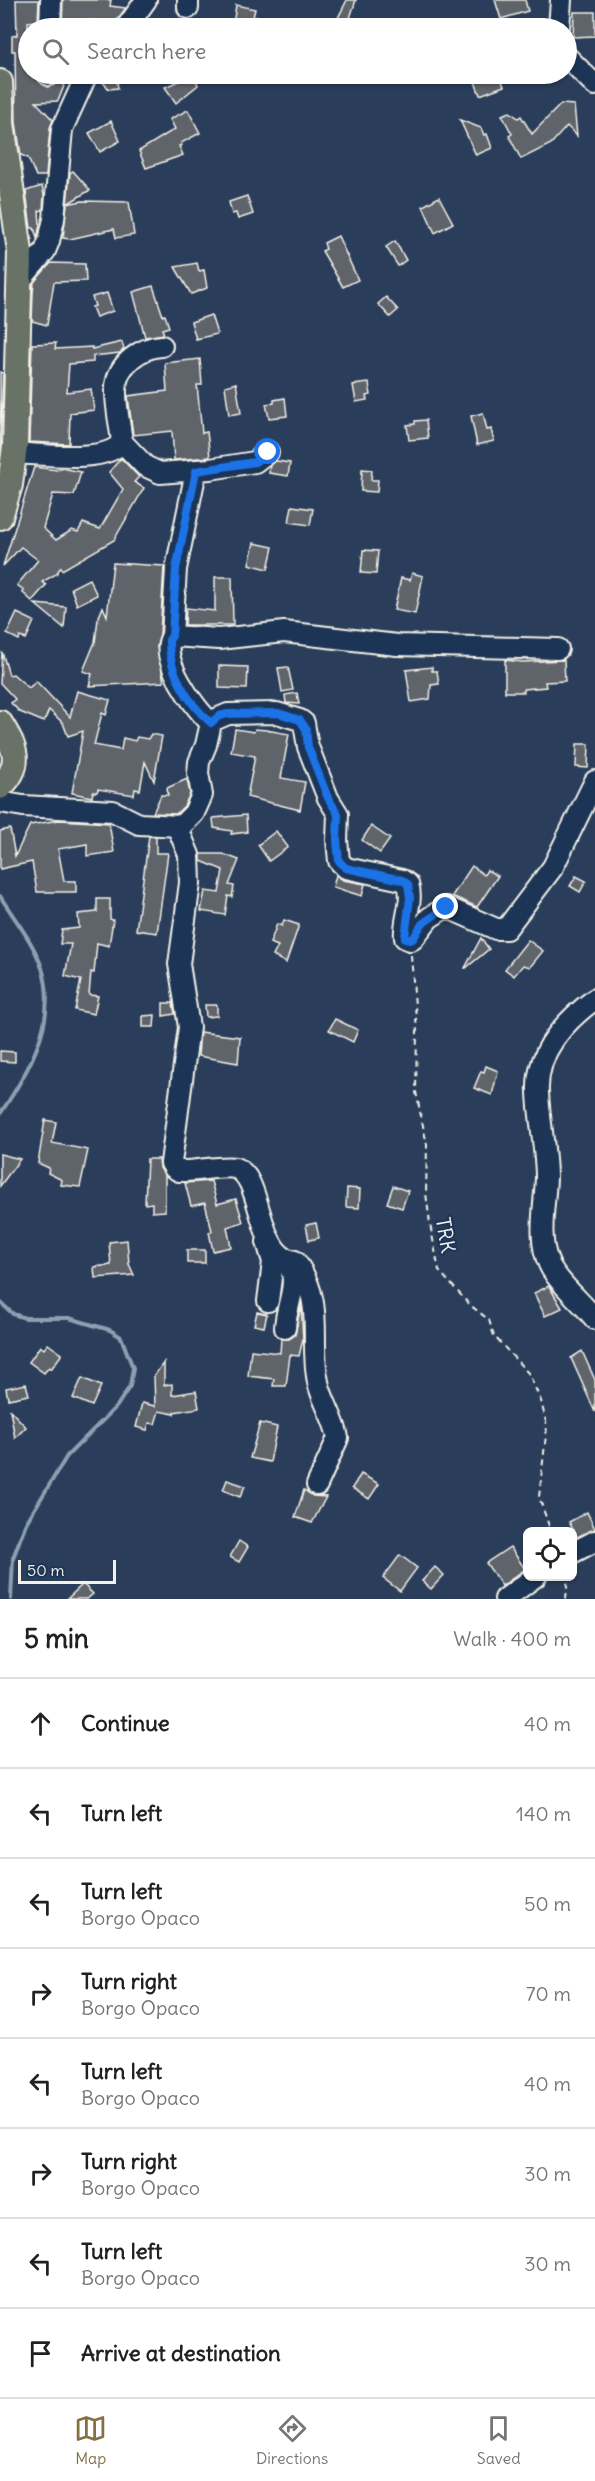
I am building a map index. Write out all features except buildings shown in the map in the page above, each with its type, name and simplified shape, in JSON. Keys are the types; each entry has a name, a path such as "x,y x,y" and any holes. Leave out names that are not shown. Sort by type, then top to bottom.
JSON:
{"main road":[{"path":"0,82 2,123 20,252 15,453 10,485 0,517"},
{"path":"0,723 13,744 15,761 13,771 0,788"}],"street":[{"path":"50,18 51,0"},
{"path":"133,18 146,0"},
{"path":"560,18 561,0"},
{"path":"577,66 595,85"},
{"path":"19,282 45,251 49,240 54,219 62,129 82,84"},
{"path":"162,346 141,351 120,372 116,386 122,442 152,471 168,474 255,462 268,452"},
{"path":"15,453 93,457 112,451 122,442"},
{"path":"196,471 176,569 172,636 169,640 169,648 181,685 189,700 211,723"},
{"path":"172,636 219,639 284,632 397,645 558,649"},
{"path":"0,802 23,806 113,811 139,824 177,826 187,822 199,804 202,795 198,773 199,762 211,723 219,716 278,713 300,720 304,723 308,747 328,798 338,814 339,861 346,868 402,880 408,884 410,908 404,932 405,938 410,940 422,924 446,907 496,929 506,929 553,867 595,781"},
{"path":"177,826 189,855 190,883 179,964 189,1027 171,1163 179,1171 231,1168 244,1172 252,1184 257,1208 266,1231 276,1250 294,1273 295,1280 286,1312 285,1328"},
{"path":"595,999 562,1027 549,1045 538,1090 546,1175 543,1233 548,1262 553,1273 595,1319"},
{"path":"266,1231 273,1262 268,1301"},
{"path":"283,1257 295,1261 298,1265 315,1304 318,1381 338,1438 317,1485"},
{"path":"577,1551 595,1541"},
{"path":"505,1599 529,1581"}],"path":[{"name":"TRK","path":"410,940 417,1031 416,1092 427,1145 426,1193 439,1271 470,1305 489,1320 494,1336 530,1374 541,1401 547,1426 539,1497 548,1527"},
{"path":"566,1599 568,1581"}],"waterway":[{"path":"0,896 38,958 46,988 47,1007 38,1045 21,1081 0,1114"},
{"path":"0,1302 13,1314 25,1318 69,1318 110,1330 121,1337 133,1368 130,1386 117,1406 67,1456 26,1523 13,1558 11,1599"}],"route":[{"path":"268,452 255,462 196,471 177,558 172,636 169,640 171,661 189,700 211,723 219,716 228,714 278,713 304,723 308,747 328,798 338,814 339,861 346,868 402,880 408,884 410,908 404,932 405,938 413,939 422,924 446,907"}]}
